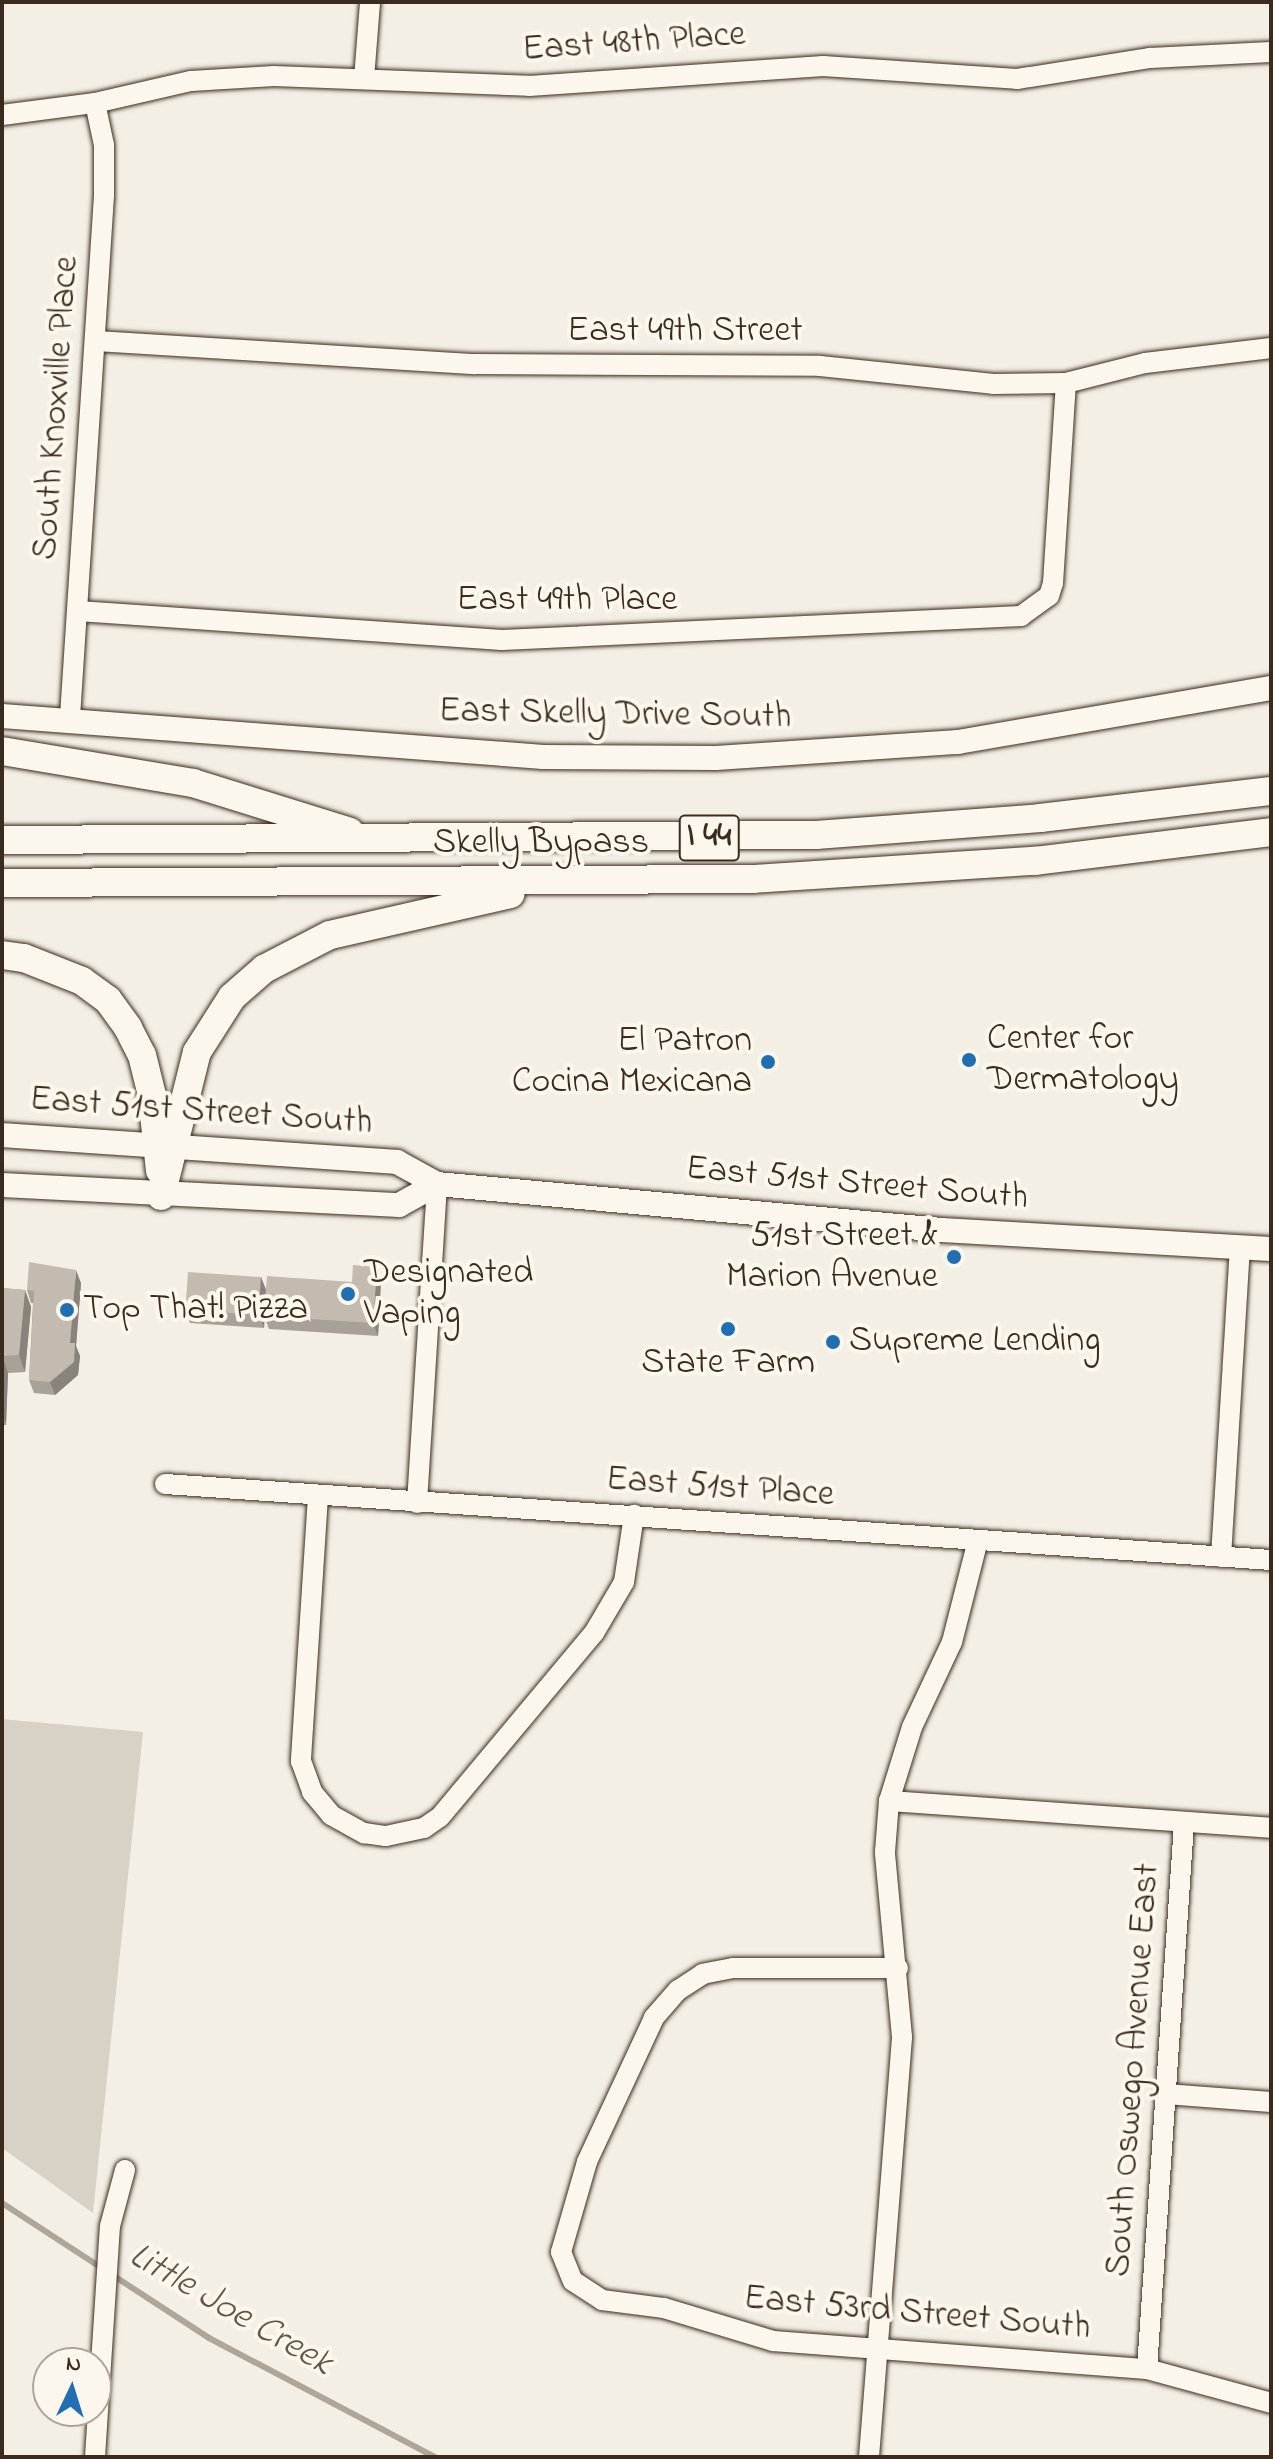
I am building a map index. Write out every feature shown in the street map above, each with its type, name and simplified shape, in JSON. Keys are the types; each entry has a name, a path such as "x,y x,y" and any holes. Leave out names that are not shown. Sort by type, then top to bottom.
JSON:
{"highway":[{"path":"2,751 193,783 378,840"},
{"name":"Skelly Bypass","path":"2,840 816,835 1055,817 1271,791"},
{"name":"Skelly Bypass","path":"2,883 558,882 886,872 1271,832"},
{"path":"161,1196 166,1146 204,1040 232,997 264,969 330,935 558,882"},
{"path":"2,955 55,968 108,1000 142,1055 166,1146"}],"main road":[{"name":"East Skelly Drive South","path":"2,716 70,717 543,757 700,758 958,742 1271,688"},
{"name":"East 51st Street South","path":"2,1135 397,1162 437,1184 941,1230 1271,1249"},
{"path":"2,1185 161,1196 399,1205 437,1184"}],"street":[{"path":"364,79 370,2"},
{"name":"East 48th Place","path":"2,115 95,103 191,81 274,76 529,86 823,66 1017,79 1150,58 1271,52"},
{"name":"South Knoxville Place","path":"70,717 104,195 104,145 95,103"},
{"name":"East 49th Street","path":"96,341 475,364 820,366 993,384 1066,383 1145,363 1271,348"},
{"name":"East 49th Place","path":"78,611 425,636 571,640 1021,616 1049,596 1066,383"},
{"path":"417,1503 437,1184"},
{"path":"1221,1557 1240,1247"},
{"name":"East 51st Place","path":"165,1484 1271,1560"},
{"path":"318,1496 301,1761 312,1792 331,1815 364,1833 386,1836 424,1828 440,1817 594,1633 624,1582 634,1515"},
{"path":"869,2457 902,2037 885,1852 889,1801 912,1727 952,1642 978,1540"},
{"path":"889,1801 1271,1828"},
{"name":"South Oswego Avenue East","path":"1147,2369 1184,1823"},
{"name":"East 53rd Street South","path":"898,1968 733,1968 703,1974 678,1990 654,2018 587,2162 561,2252 567,2272 602,2300 664,2308 773,2341 1147,2369 1271,2403"},
{"path":"1166,2094 1271,2102"},
{"path":"95,2457 110,2226 125,2170"}],"shaded area":[{"path":"2,1719 143,1732 93,2213 2,2148"}],"building":[{"path":"29,1262 76,1270 70,1343 75,1343 74,1362 50,1382 29,1380 34,1291 27,1290"},
{"path":"353,1265 377,1267 373,1323 264,1316 267,1276 352,1282"},
{"path":"188,1272 261,1277 258,1315 185,1310"},
{"path":"2,1288 25,1290 19,1355 2,1356"}],"waterway":[{"name":"Little Joe Creek","path":"2,2203 209,2338 435,2457"}],"place":[{"name":"Center for Dermatology","path":"969,1060"},
{"name":"El Patron Cocina Mexicana","path":"768,1062"},
{"name":"51st Street & Marion Avenue","path":"954,1257"},
{"name":"Designated Vaping","path":"348,1294"},
{"name":"Top That! Pizza","path":"67,1310"},
{"name":"State Farm","path":"728,1329"},
{"name":"Supreme Lending","path":"833,1342"}]}
